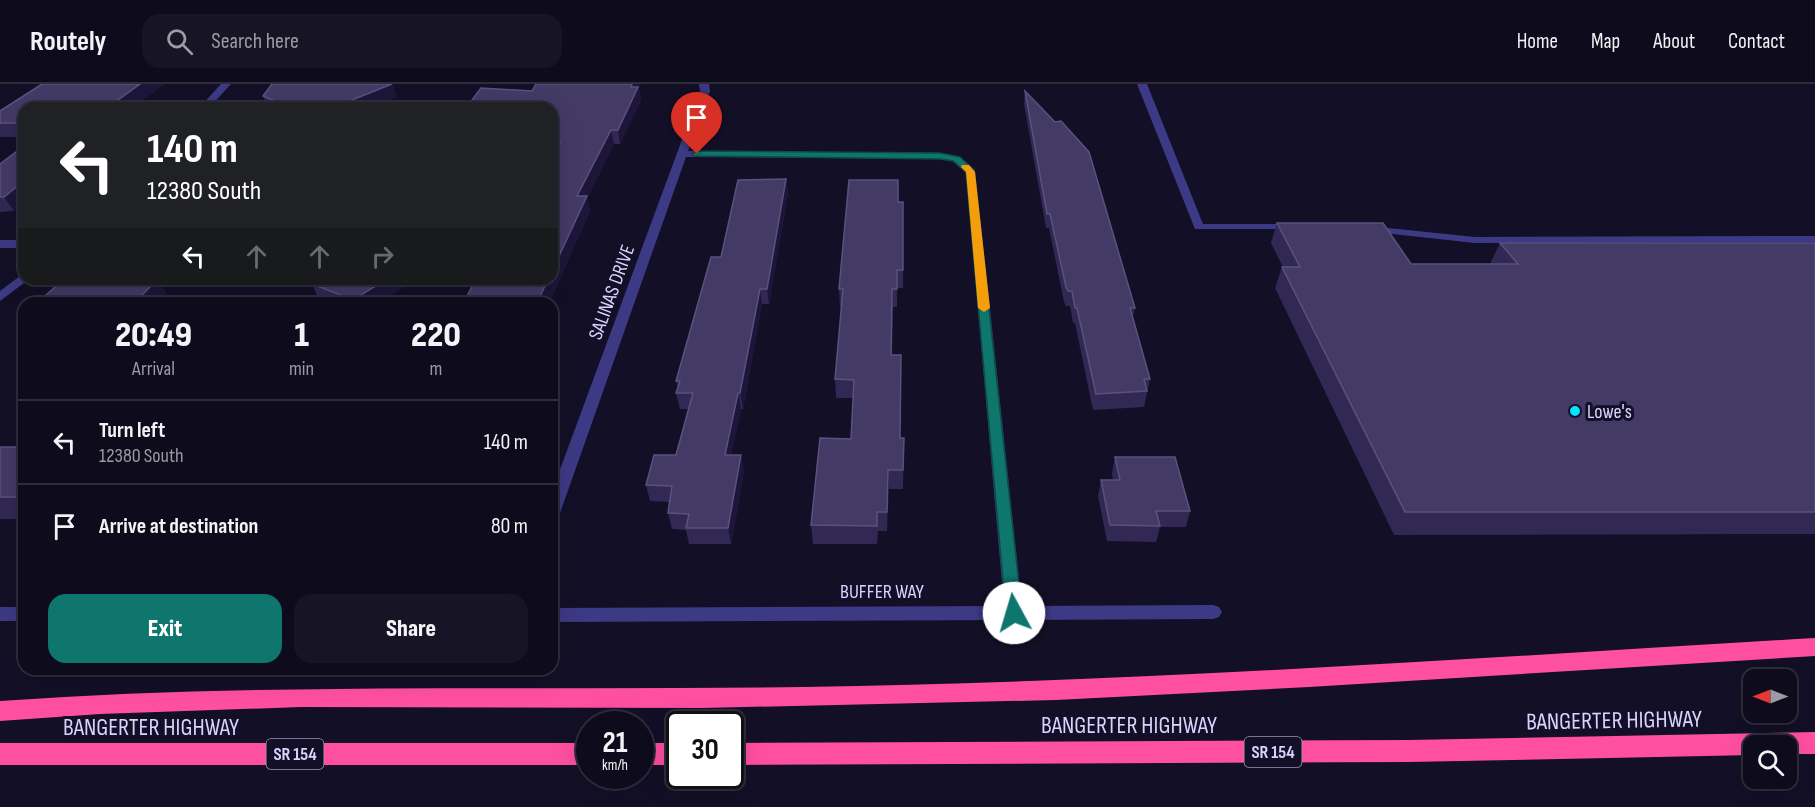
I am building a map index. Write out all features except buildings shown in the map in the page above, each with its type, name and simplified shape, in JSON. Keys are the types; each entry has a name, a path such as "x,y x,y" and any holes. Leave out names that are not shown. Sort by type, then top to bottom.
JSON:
{"highway":[{"path":"0,711 158,700 263,697 636,699 970,693 1206,683 1815,647"},
{"name":"BANGERTER HIGHWAY","path":"744,754 1398,751 1815,742"},
{"name":"BANGERTER HIGHWAY","path":"0,754 576,754"}],"street":[{"path":"210,102 226,84"},
{"name":"SALINAS DRIVE","path":"558,496 705,91 704,84"},
{"path":"1142,84 1199,227 1308,228"},
{"path":"682,154 940,156 956,159 971,172 1014,613"},
{"path":"1352,228 1474,240 1815,239"},
{"path":"0,244 18,244"},
{"path":"0,297 18,282"},
{"name":"BUFFER WAY","path":"558,615 1213,612"},
{"path":"0,614 18,614"}],"slow traffic":[{"path":"965,167 971,172 984,308"}],"place":[{"name":"Lowe's","path":"1575,411"}],"route":[{"path":"697,154 940,156 956,159 971,172 1014,613"}]}
